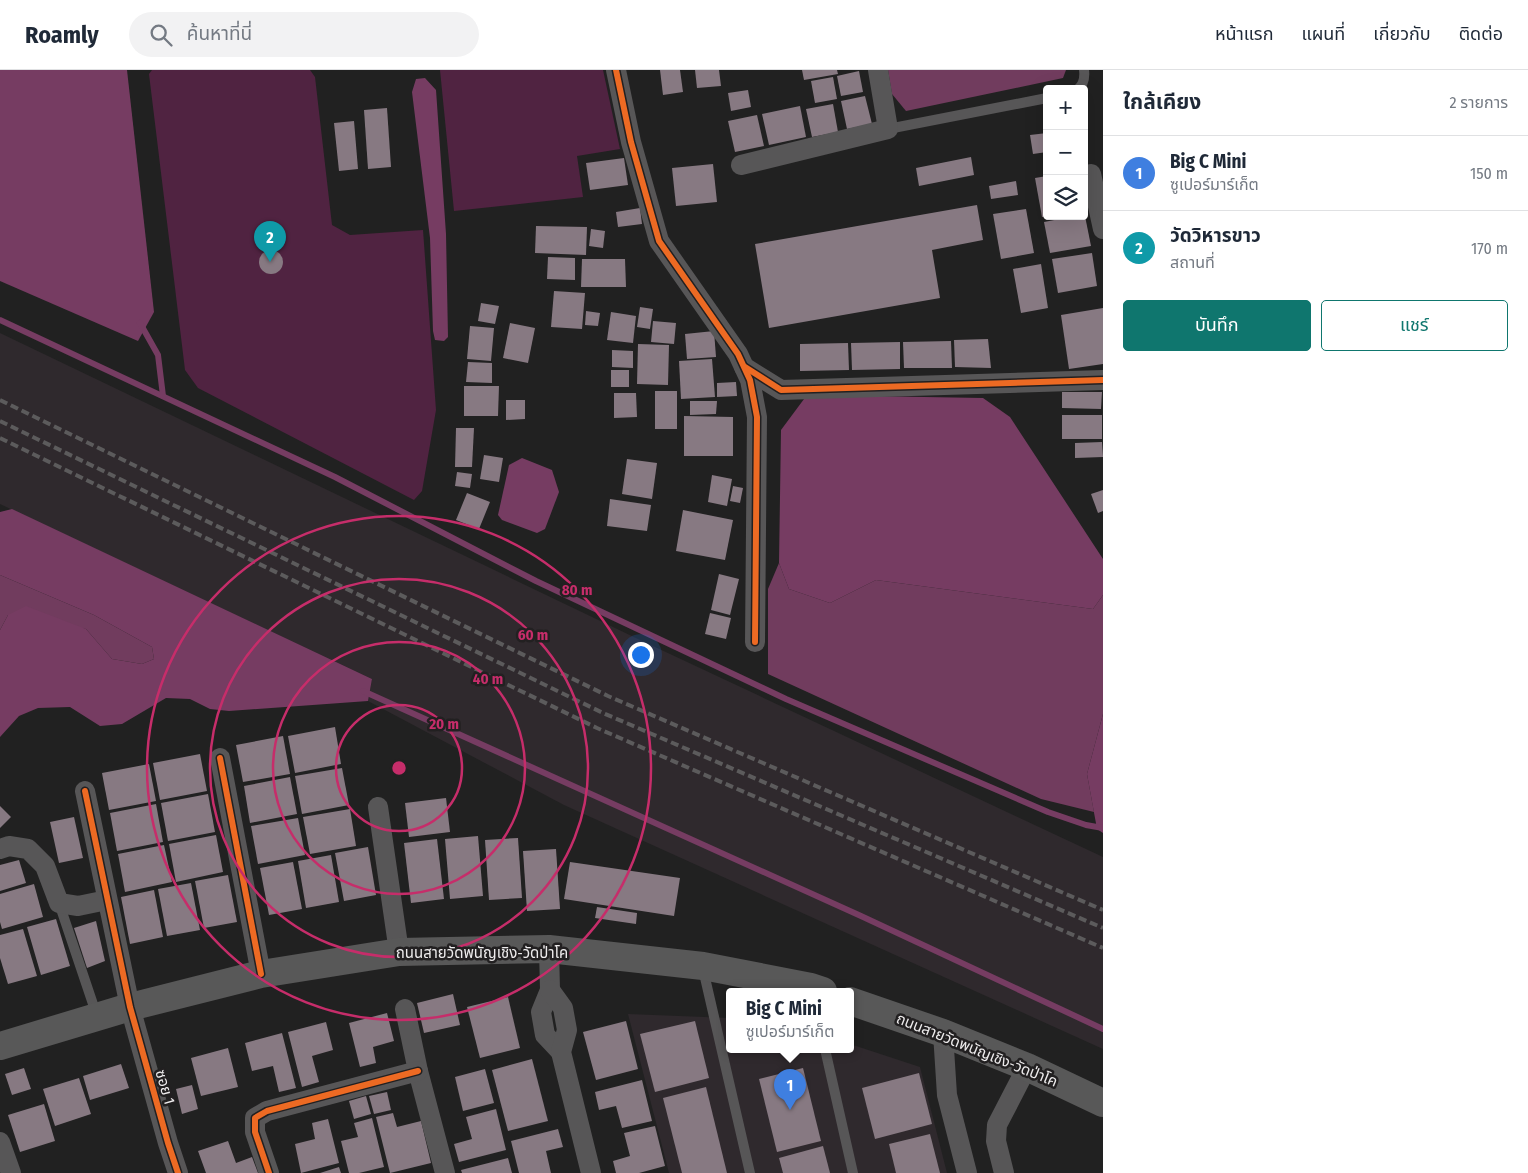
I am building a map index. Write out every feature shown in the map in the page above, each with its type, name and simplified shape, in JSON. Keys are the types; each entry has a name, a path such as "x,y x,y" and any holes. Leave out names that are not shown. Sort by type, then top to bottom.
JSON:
{"main road":[{"name":"ถนนสายวัดพนัญเชิง-วัดป่าโค","path":"0,1046 130,1007 261,974 399,952 549,949 703,966 806,988"},
{"name":"ถนนสายวัดพนัญเชิง-วัดป่าโค","path":"854,1002 943,1033 1027,1067 1103,1103"}],"street":[{"path":"616,70 631,142 659,241 738,354 750,380 757,417 755,642"},
{"path":"741,165 888,129 878,70"},
{"path":"1092,174 1103,229"},
{"path":"744,367 781,390 1103,380"},
{"path":"757,417 781,390"},
{"path":"220,758 261,974"},
{"name":"ซอย 1","path":"85,791 130,1007 178,1173"},
{"path":"378,807 399,952"},
{"path":"0,849 9,846 28,849 45,866 59,903 78,906 107,900"},
{"path":"549,949 550,990 541,1012 545,1035 561,1052 591,1173"},
{"path":"405,1009 418,1071 445,1173"},
{"path":"943,1033 947,1095 967,1173"},
{"path":"1004,1173 996,1141 997,1126 1027,1067"},
{"path":"269,1173 254,1132 255,1118 267,1111 418,1071"},
{"path":"0,1142 11,1173"}],"lane":[{"path":"1082,85 1085,76 1084,70"},
{"path":"888,129 1043,99"},
{"path":"59,903 97,1017"},
{"path":"703,966 750,1173"},
{"path":"826,1053 852,1173"}],"shaded area":[{"path":"0,70 127,70 154,312 138,341 0,281"},
{"path":"152,70 310,70 315,77 332,225 350,235 423,230 436,410 422,491 414,500 198,388 185,370 149,74"},
{"path":"440,70 603,70 620,149 577,156 583,197 454,211"},
{"path":"888,70 1066,70 1063,78 906,111 892,94"},
{"path":"425,78 436,90 446,234 448,337 444,341 435,340 433,331 430,238 412,92 416,79"},
{"path":"0,333 638,639 1103,857 1103,1049 564,805 368,701 372,679 0,504"},
{"path":"807,395 983,398 1010,417 1103,559 1103,595 1093,609 876,580 830,603 789,589 779,563 781,430"},
{"path":"522,458 552,470 559,492 545,529 537,533 502,520 498,515 509,465"},
{"path":"12,509 372,679 368,701 229,711 210,709 190,699 166,698 122,724 100,726 70,707 38,708 19,716 0,737 0,630 8,615 26,606 86,629 112,659 142,664 154,659 152,647 94,615 0,575 0,512"},
{"path":"779,563 789,589 830,603 876,580 1093,609 1103,595 1103,714 1087,774 1094,812 1041,799 768,674 768,589"},
{"path":"0,575 94,615 152,647 154,659 142,664 112,659 86,629 8,615 0,630"},
{"path":"1103,714 1103,833 1097,829 1087,774"},
{"path":"628,1014 726,1018 726,1053 854,1053 854,1045 920,1067 947,1173 669,1173"}],"building":[{"path":"660,70 680,70 683,92 663,95"},
{"path":"695,70 719,70 721,86 697,88"},
{"path":"802,70 837,70 838,74 804,80"},
{"path":"859,71 863,92 841,96 837,76"},
{"path":"833,77 837,99 815,103 811,81"},
{"path":"748,90 751,107 731,111 728,93"},
{"path":"865,96 872,124 847,129 841,101"},
{"path":"833,104 838,132 812,137 806,109"},
{"path":"800,106 806,137 769,145 762,114"},
{"path":"387,108 391,167 368,169 364,110"},
{"path":"757,115 764,146 735,152 728,121"},
{"path":"354,121 358,169 339,171 334,123"},
{"path":"1043,133 1043,153 1033,154 1030,135"},
{"path":"971,157 974,175 919,186 916,168"},
{"path":"624,158 628,185 590,190 586,163"},
{"path":"713,164 717,202 676,206 672,168"},
{"path":"1043,177 1042,217 1035,178"},
{"path":"1016,181 1018,195 991,199 989,186"},
{"path":"977,205 983,240 932,250 940,298 769,328 755,244"},
{"path":"640,208 642,224 618,227 616,212"},
{"path":"1026,209 1034,253 1001,259 993,214"},
{"path":"1054,220 1086,220 1091,246 1050,253 1044,222"},
{"path":"536,226 587,227 586,255 535,253"},
{"path":"591,229 605,231 603,248 589,246"},
{"path":"266,250 276,250 283,257 283,267 276,274 266,274 259,267 259,257"},
{"path":"1092,253 1097,286 1058,293 1052,259"},
{"path":"548,257 575,258 575,280 547,279"},
{"path":"582,259 625,259 626,287 581,287"},
{"path":"1041,264 1048,308 1021,313 1013,269"},
{"path":"554,291 585,293 582,329 551,327"},
{"path":"481,303 499,306 495,324 478,321"},
{"path":"640,307 653,309 650,329 637,327"},
{"path":"1103,308 1103,364 1069,369 1061,315"},
{"path":"586,311 600,313 598,326 585,325"},
{"path":"611,312 636,316 633,343 607,340"},
{"path":"653,321 676,323 674,344 651,342"},
{"path":"510,323 535,328 528,363 503,358"},
{"path":"470,326 494,328 491,361 467,359"},
{"path":"714,331 716,357 687,359 685,334"},
{"path":"988,339 991,368 955,367 954,340"},
{"path":"951,341 952,368 904,368 903,342"},
{"path":"900,342 900,369 852,370 851,343"},
{"path":"848,343 849,370 800,371 800,344"},
{"path":"638,344 669,345 668,385 637,384"},
{"path":"612,350 633,351 633,368 612,367"},
{"path":"712,359 715,397 681,399 679,361"},
{"path":"468,362 492,363 492,383 466,382"},
{"path":"611,370 629,370 629,387 611,387"},
{"path":"736,382 737,396 717,397 717,383"},
{"path":"464,386 499,386 498,416 464,416"},
{"path":"655,391 677,391 677,429 655,429"},
{"path":"1062,392 1102,392 1101,409 1062,408"},
{"path":"614,393 636,393 637,417 614,418"},
{"path":"506,400 525,400 525,419 506,420"},
{"path":"690,401 717,401 716,414 690,415"},
{"path":"1062,415 1102,415 1102,439 1062,439"},
{"path":"684,416 733,417 733,456 684,456"},
{"path":"456,428 474,428 472,467 455,467"},
{"path":"1102,442 1103,457 1075,458 1075,443"},
{"path":"484,455 503,458 499,482 480,479"},
{"path":"627,459 657,463 652,499 622,494"},
{"path":"457,472 472,474 470,488 455,486"},
{"path":"712,475 732,479 727,506 708,502"},
{"path":"733,486 743,488 740,503 730,501"},
{"path":"1103,490 1103,511 1098,513 1091,494"},
{"path":"467,493 490,502 479,529 456,520"},
{"path":"610,499 651,505 647,531 607,526"},
{"path":"683,510 733,520 725,560 676,551"},
{"path":"719,574 739,579 730,615 711,610"},
{"path":"710,613 731,618 726,639 705,634"},
{"path":"335,727 341,764 295,773 288,736"},
{"path":"283,736 290,774 243,782 236,745"},
{"path":"200,754 207,791 160,800 153,763"},
{"path":"149,764 156,801 109,810 102,773"},
{"path":"342,768 349,805 302,814 295,776"},
{"path":"290,777 297,814 250,823 244,786"},
{"path":"208,794 215,832 168,841 161,803"},
{"path":"446,798 450,832 409,837 405,803"},
{"path":"156,804 163,842 117,851 110,813"},
{"path":"0,806 11,817 0,828"},
{"path":"350,809 356,846 310,854 303,817"},
{"path":"74,817 83,858 59,863 50,822"},
{"path":"298,818 305,855 258,864 251,826"},
{"path":"216,835 223,872 176,882 169,844"},
{"path":"478,836 483,896 450,899 445,839"},
{"path":"518,838 522,898 489,900 485,840"},
{"path":"437,839 444,899 411,903 404,843"},
{"path":"164,845 172,882 125,892 118,854"},
{"path":"368,847 376,895 344,901 335,853"},
{"path":"556,849 560,909 527,911 523,851"},
{"path":"331,855 339,902 306,908 298,861"},
{"path":"19,860 26,883 0,891 0,865"},
{"path":"293,862 302,909 269,915 260,868"},
{"path":"570,862 680,878 674,916 564,899"},
{"path":"228,875 237,922 204,928 195,881"},
{"path":"191,883 200,930 167,936 158,889"},
{"path":"34,884 43,917 2,929 0,922 0,894"},
{"path":"154,890 163,937 130,944 121,897"},
{"path":"597,907 637,913 636,924 595,918"},
{"path":"56,919 70,966 41,975 27,927"},
{"path":"96,921 105,961 87,968 74,928"},
{"path":"23,929 37,976 8,984 0,958 0,935"},
{"path":"453,994 460,1025 424,1033 417,1003"},
{"path":"508,997 520,1048 480,1058 467,1007"},
{"path":"387,1013 394,1041 373,1047 376,1063 360,1067 349,1023"},
{"path":"626,1021 638,1069 596,1080 583,1032"},
{"path":"695,1021 709,1078 655,1092 640,1034"},
{"path":"326,1022 333,1050 312,1056 319,1082 302,1087 288,1032"},
{"path":"282,1033 296,1088 279,1092 273,1066 252,1071 245,1043"},
{"path":"228,1048 238,1087 201,1096 191,1058"},
{"path":"532,1059 548,1121 508,1131 492,1070"},
{"path":"121,1064 129,1088 90,1100 83,1076"},
{"path":"24,1068 31,1089 12,1095 5,1074"},
{"path":"803,1068 821,1141 777,1152 759,1079"},
{"path":"485,1069 494,1103 463,1111 455,1077"},
{"path":"919,1073 932,1124 875,1139 862,1088"},
{"path":"79,1078 91,1114 55,1126 43,1089"},
{"path":"642,1080 652,1121 622,1128 616,1106 599,1110 595,1092"},
{"path":"192,1085 198,1109 182,1114 176,1089"},
{"path":"706,1087 727,1173 682,1173 663,1098"},
{"path":"387,1092 391,1110 374,1114 369,1096"},
{"path":"366,1096 371,1114 354,1119 349,1101"},
{"path":"44,1104 55,1141 20,1152 8,1115"},
{"path":"496,1109 506,1150 459,1162 454,1144 472,1139 466,1117"},
{"path":"393,1113 397,1127 421,1121 431,1163 390,1173 376,1117"},
{"path":"372,1118 384,1167 359,1173 349,1173 341,1141 358,1137 354,1123"},
{"path":"328,1119 339,1163 301,1173 295,1144 315,1139 312,1123"},
{"path":"655,1126 665,1166 639,1173 616,1173 613,1161 630,1156 624,1133"},
{"path":"558,1129 563,1147 546,1151 551,1173 519,1173 511,1141"},
{"path":"930,1134 940,1173 896,1173 889,1144"},
{"path":"228,1141 236,1163 252,1157 258,1173 206,1173 198,1151"},
{"path":"823,1146 830,1173 783,1173 779,1158"},
{"path":"508,1158 512,1173 462,1173 461,1170"},
{"path":"339,1167 341,1173 320,1173"}],"waterway":[{"path":"0,320 335,477 536,581 786,699 1048,812 1086,825 1103,828"},
{"path":"140,323 158,355 163,396"},
{"path":"363,691 861,916 1103,1029"}],"railway":[{"path":"0,400 608,696 1103,910"},
{"path":"0,421 603,713 1103,928"},
{"path":"0,438 597,728 1103,948"}],"cycle path":[{"path":"616,70 631,142 659,241 738,354 750,380 757,417 755,642"},
{"path":"745,367 781,390 1103,380"},
{"path":"220,758 261,974"},
{"path":"85,791 130,1007 178,1173"},
{"path":"269,1173 255,1132 255,1118 267,1111 418,1071"}],"place":[{"name":"วัดวิหารขาว","path":"270,262"},
{"name":"Big C Mini","path":"790,1110"}]}
